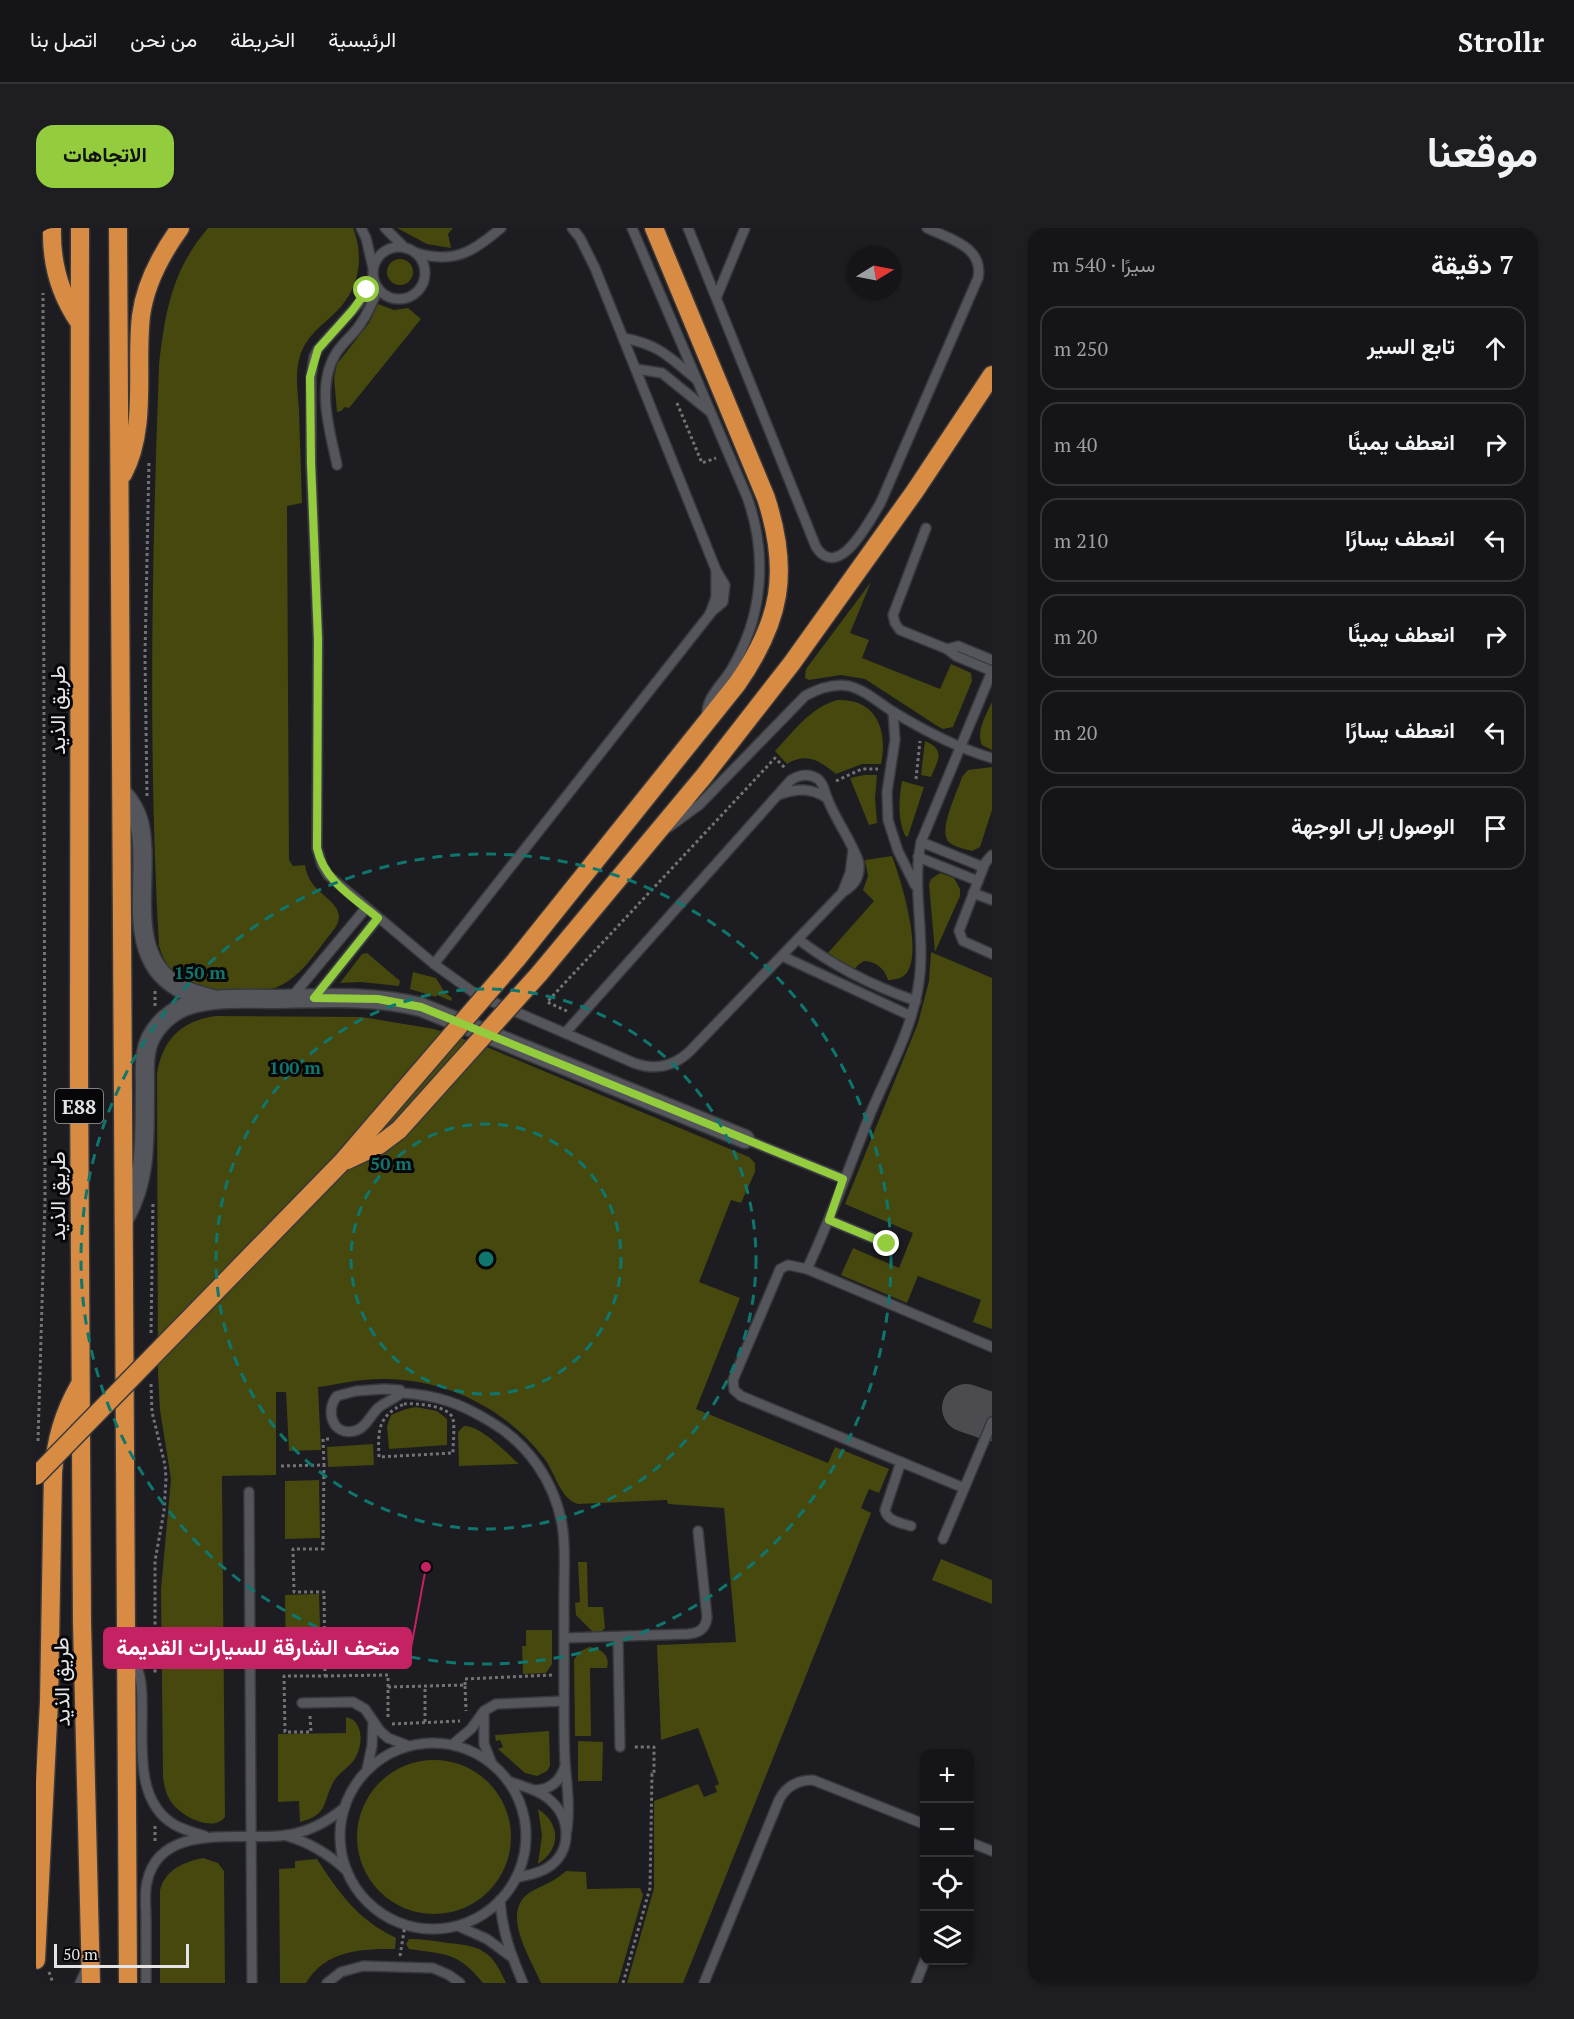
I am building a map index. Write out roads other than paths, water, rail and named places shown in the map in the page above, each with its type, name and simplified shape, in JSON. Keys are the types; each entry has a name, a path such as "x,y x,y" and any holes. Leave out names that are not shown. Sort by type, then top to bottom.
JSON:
{"highway":[{"path":"51,228 52,253 58,283 67,304 80,323"},
{"name":"طريق الذيد","path":"80,228 80,1384 82,1623 91,1983"},
{"name":"E88","path":"118,228 128,1983"},
{"path":"119,481 130,456 137,429 141,313 158,266 180,228"},
{"path":"36,1476 342,1162 516,960 736,684 763,642 777,596 780,571 779,546 766,498 654,228"},
{"path":"342,1162 379,1145 399,1130 539,974 657,833 792,663 915,491 992,375"},
{"path":"36,1960 49,1702 53,1472 60,1426 80,1384"}],"street":[{"path":"121,790 135,810 141,832 144,936 148,951 162,974 177,986 185,991 215,999"},
{"path":"125,1218 137,1191 144,1160 145,1065 149,1042 159,1026 176,1011 186,1006 215,999 378,999 421,1007 745,1139"}],"lane":[{"path":"361,228 370,250 378,288 387,296 400,300 413,295 423,285 425,271 415,253"},
{"path":"385,228 405,248 415,253 446,257 476,249 501,228"},
{"path":"434,963 710,614 723,602 725,594 725,585 716,570 595,268 580,238 572,228"},
{"path":"632,228 747,496 759,544 760,584 755,611 746,641 730,671 709,701 707,721"},
{"path":"688,228 816,547 824,556 836,558 842,556 861,534 880,504 978,278 978,261 973,252 927,228"},
{"path":"717,296 745,228"},
{"path":"405,248 389,249 381,254 359,303 323,341 314,357 310,377 318,639 317,848 328,875 378,918 477,995 644,1066 655,1068 675,1063 691,1050 843,892 850,873 853,850 827,798 823,784 808,775 791,780 566,1032"},
{"path":"337,465 328,423 327,377 335,355 359,326 378,288"},
{"path":"624,338 652,345 698,381"},
{"path":"636,369 662,373 711,412"},
{"path":"807,1269 912,1016 922,956 917,888 921,842 991,674 956,656 947,648 900,630 895,623 893,615 926,528"},
{"path":"947,648 958,646 992,660"},
{"path":"657,833 686,816 699,805 805,696 815,690 838,685 856,688 922,728 959,747 992,758"},
{"path":"893,712 896,740 887,792 888,820 898,851 917,888"},
{"path":"778,795 799,789 814,791 827,798"},
{"path":"921,842 983,867"},
{"path":"992,855 987,858 983,867 961,926 960,937 969,944 992,954"},
{"path":"918,857 978,881"},
{"path":"973,893 992,900"},
{"path":"291,999 366,908"},
{"path":"314,998 378,918"},
{"path":"798,939 862,980 916,1001"},
{"path":"782,956 912,1016"},
{"path":"745,1139 843,1179"},
{"path":"829,1220 887,1244"},
{"path":"964,1488 741,1396 734,1390 733,1380 780,1269 788,1264 807,1269 992,1347"},
{"path":"401,1393 376,1410 365,1424 354,1431 341,1430 332,1420 330,1407 337,1396 343,1393 384,1389 399,1390 401,1393 442,1398 461,1405 504,1430 525,1448 542,1471 555,1497 562,1525 565,1764 569,1797 566,1842 562,1853 546,1869 516,1878"},
{"path":"943,1539 992,1422"},
{"path":"901,1462 885,1514 891,1520 911,1526"},
{"path":"249,1492 252,1983"},
{"path":"565,1638 688,1635 704,1628 708,1617 698,1531"},
{"path":"618,1638 620,1747"},
{"path":"125,1650 134,1661 142,1686 144,1773 149,1797 155,1807 174,1824 205,1836"},
{"path":"453,1744 471,1730 484,1711 503,1702 564,1701"},
{"path":"306,1703 353,1702 365,1709 388,1738 409,1746"},
{"path":"484,1711 484,1744 493,1765"},
{"path":"367,1770 373,1721"},
{"path":"426,1743 453,1744 493,1765 508,1781 521,1809 526,1838 523,1858 516,1878 500,1900 481,1916 458,1926 422,1929 405,1925 386,1916 370,1904 357,1889 347,1871 340,1829 344,1808 358,1782 367,1770 380,1760 409,1746 426,1743"},
{"path":"531,1790 550,1787 558,1781 565,1764"},
{"path":"704,1983 779,1800 789,1786 796,1782 813,1780 920,1822"},
{"path":"508,1781 542,1794 559,1809 567,1830"},
{"path":"146,1983 146,1892 150,1871 156,1862 174,1847 205,1836 285,1836 310,1829 344,1808"},
{"path":"285,1836 312,1845 347,1871"},
{"path":"974,1846 992,1851"},
{"path":"500,1900 502,1928 523,1983"},
{"path":"458,1926 487,1939 512,1958"},
{"path":"80,1983 91,1961"},
{"path":"916,1983 923,1965"},
{"path":"327,1983 341,1972 363,1966 433,1968 460,1983"}],"place":[{"name":"متحف الشارقة للسيارات القديمة","path":"426,1567"}]}
